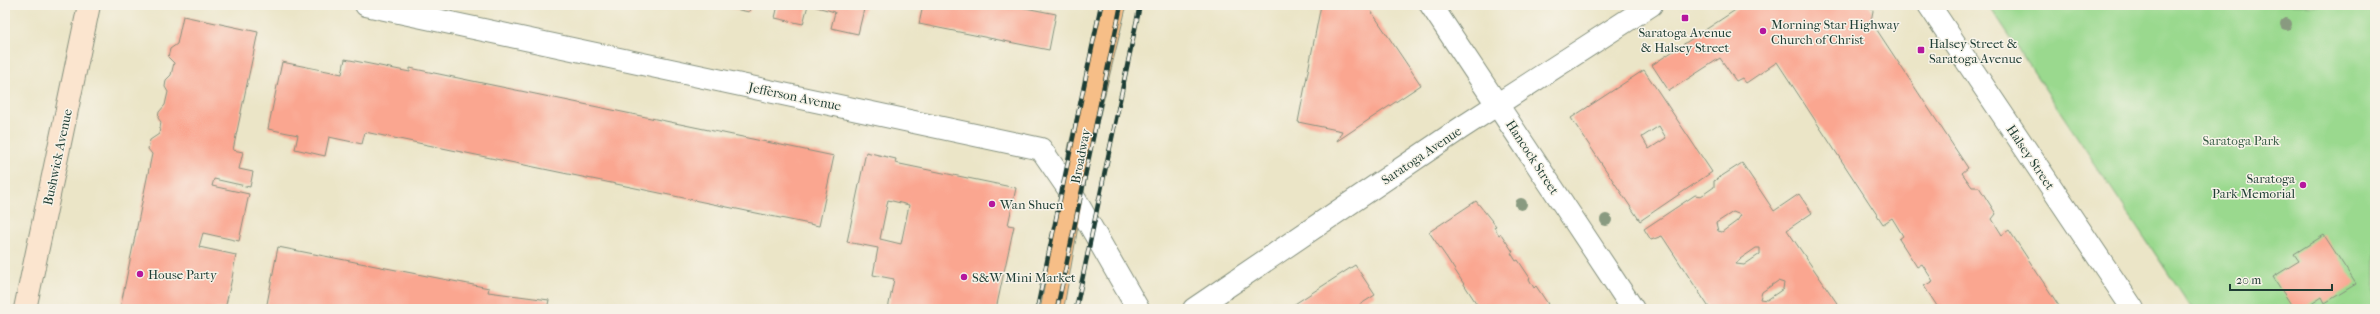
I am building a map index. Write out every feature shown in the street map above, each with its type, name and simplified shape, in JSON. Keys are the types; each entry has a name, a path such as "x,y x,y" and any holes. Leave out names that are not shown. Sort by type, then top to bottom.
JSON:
{"main road":[{"name":"Bushwick Avenue","path":"25,309 89,5"},
{"name":"Broadway","path":"1052,309 1080,148 1115,5"}],"street":[{"name":"Jefferson Avenue","path":"366,5 1041,149 1072,194 1138,309"},
{"name":"Hancock Street","path":"1431,5 1633,309"},
{"name":"Saratoga Avenue","path":"1194,309 1498,104 1651,5"},
{"name":"Halsey Street","path":"1929,5 2133,309"}],"green space":[{"name":"Saratoga Park","path":"1989,5 2375,5 2375,309 2192,309"}],"building":[{"path":"716,5 751,5 749,12"},
{"path":"778,5 808,5 803,24 775,18"},
{"path":"809,5 865,5 858,34 831,28 835,12"},
{"path":"923,5 1010,5 1056,14 1049,50 919,24"},
{"path":"1321,5 1367,5 1421,85 1337,141 1342,131 1298,122"},
{"path":"1743,5 1869,5 1873,11 1871,21 1968,168 1962,173 1972,187 1979,187 1996,214 1992,219 2002,235 2009,230 2061,309 1939,309 1924,286 1933,281 1922,264 1917,267 1899,239 1903,236 1892,218 1883,224 1777,62 1746,83 1742,78 1736,81 1720,58 1669,91 1652,65"},
{"path":"183,16 258,32 233,150 243,152 239,169 253,172 250,187 214,179 212,186 249,194 239,241 203,233 199,247 236,255 232,278 225,309 120,309 152,154 148,149 150,140 159,134 161,122 158,118 159,112 165,105 168,92 165,87 166,80 171,75 174,63 168,57 170,49 177,44"},
{"path":"345,59 410,72 410,68 834,156 819,226 365,132 362,144 329,137 325,156 295,149 298,135 268,129 282,62 342,74"},
{"path":"1644,70 1712,172 1640,221 1571,118","holes":["1659,126 1666,138 1649,149 1642,137"]},
{"path":"866,152 896,159 895,163 1016,188 1008,225 1014,226 996,309 888,309 894,279 873,275 878,248 847,242","holes":["888,200 909,205 901,244 880,239"]},
{"path":"1742,163 1774,211 1799,194 1812,213 1787,230 1841,309 1710,309 1662,236 1651,240 1644,229 1695,195 1701,196 1714,187 1714,181","holes":["1733,212 1741,215 1737,221 1722,232 1718,231 1716,223","1756,248 1760,248 1760,254 1744,265 1736,264 1740,259","1778,281 1784,283 1783,289 1767,300 1760,299 1762,292"]},
{"path":"1476,201 1496,226 1494,227 1499,235 1501,234 1513,252 1511,253 1516,261 1518,260 1530,278 1529,279 1534,288 1536,286 1548,304 1546,305 1548,309 1480,309 1429,232"},
{"path":"2324,235 2356,284 2325,303 2322,297 2304,309 2294,309 2273,277 2299,261 2294,254"},
{"path":"278,247 489,288 488,292 549,300 547,309 266,309"},
{"path":"1355,265 1375,295 1353,309 1287,309"}],"railway":[{"path":"1037,309 1101,5"},
{"path":"1057,309 1121,5"},
{"path":"1076,309 1140,5"}],"place":[{"name":"Saratoga Avenue & Halsey Street","path":"1685,18"},
{"name":"Morning Star Highway Church of Christ","path":"1763,31"},
{"name":"Halsey Street & Saratoga Avenue","path":"1921,50"},
{"name":"Saratoga Park Memorial","path":"2303,185"},
{"name":"Wan Shuen","path":"992,204"},
{"name":"House Party","path":"140,274"},
{"name":"S&W Mini Market","path":"964,277"}]}
